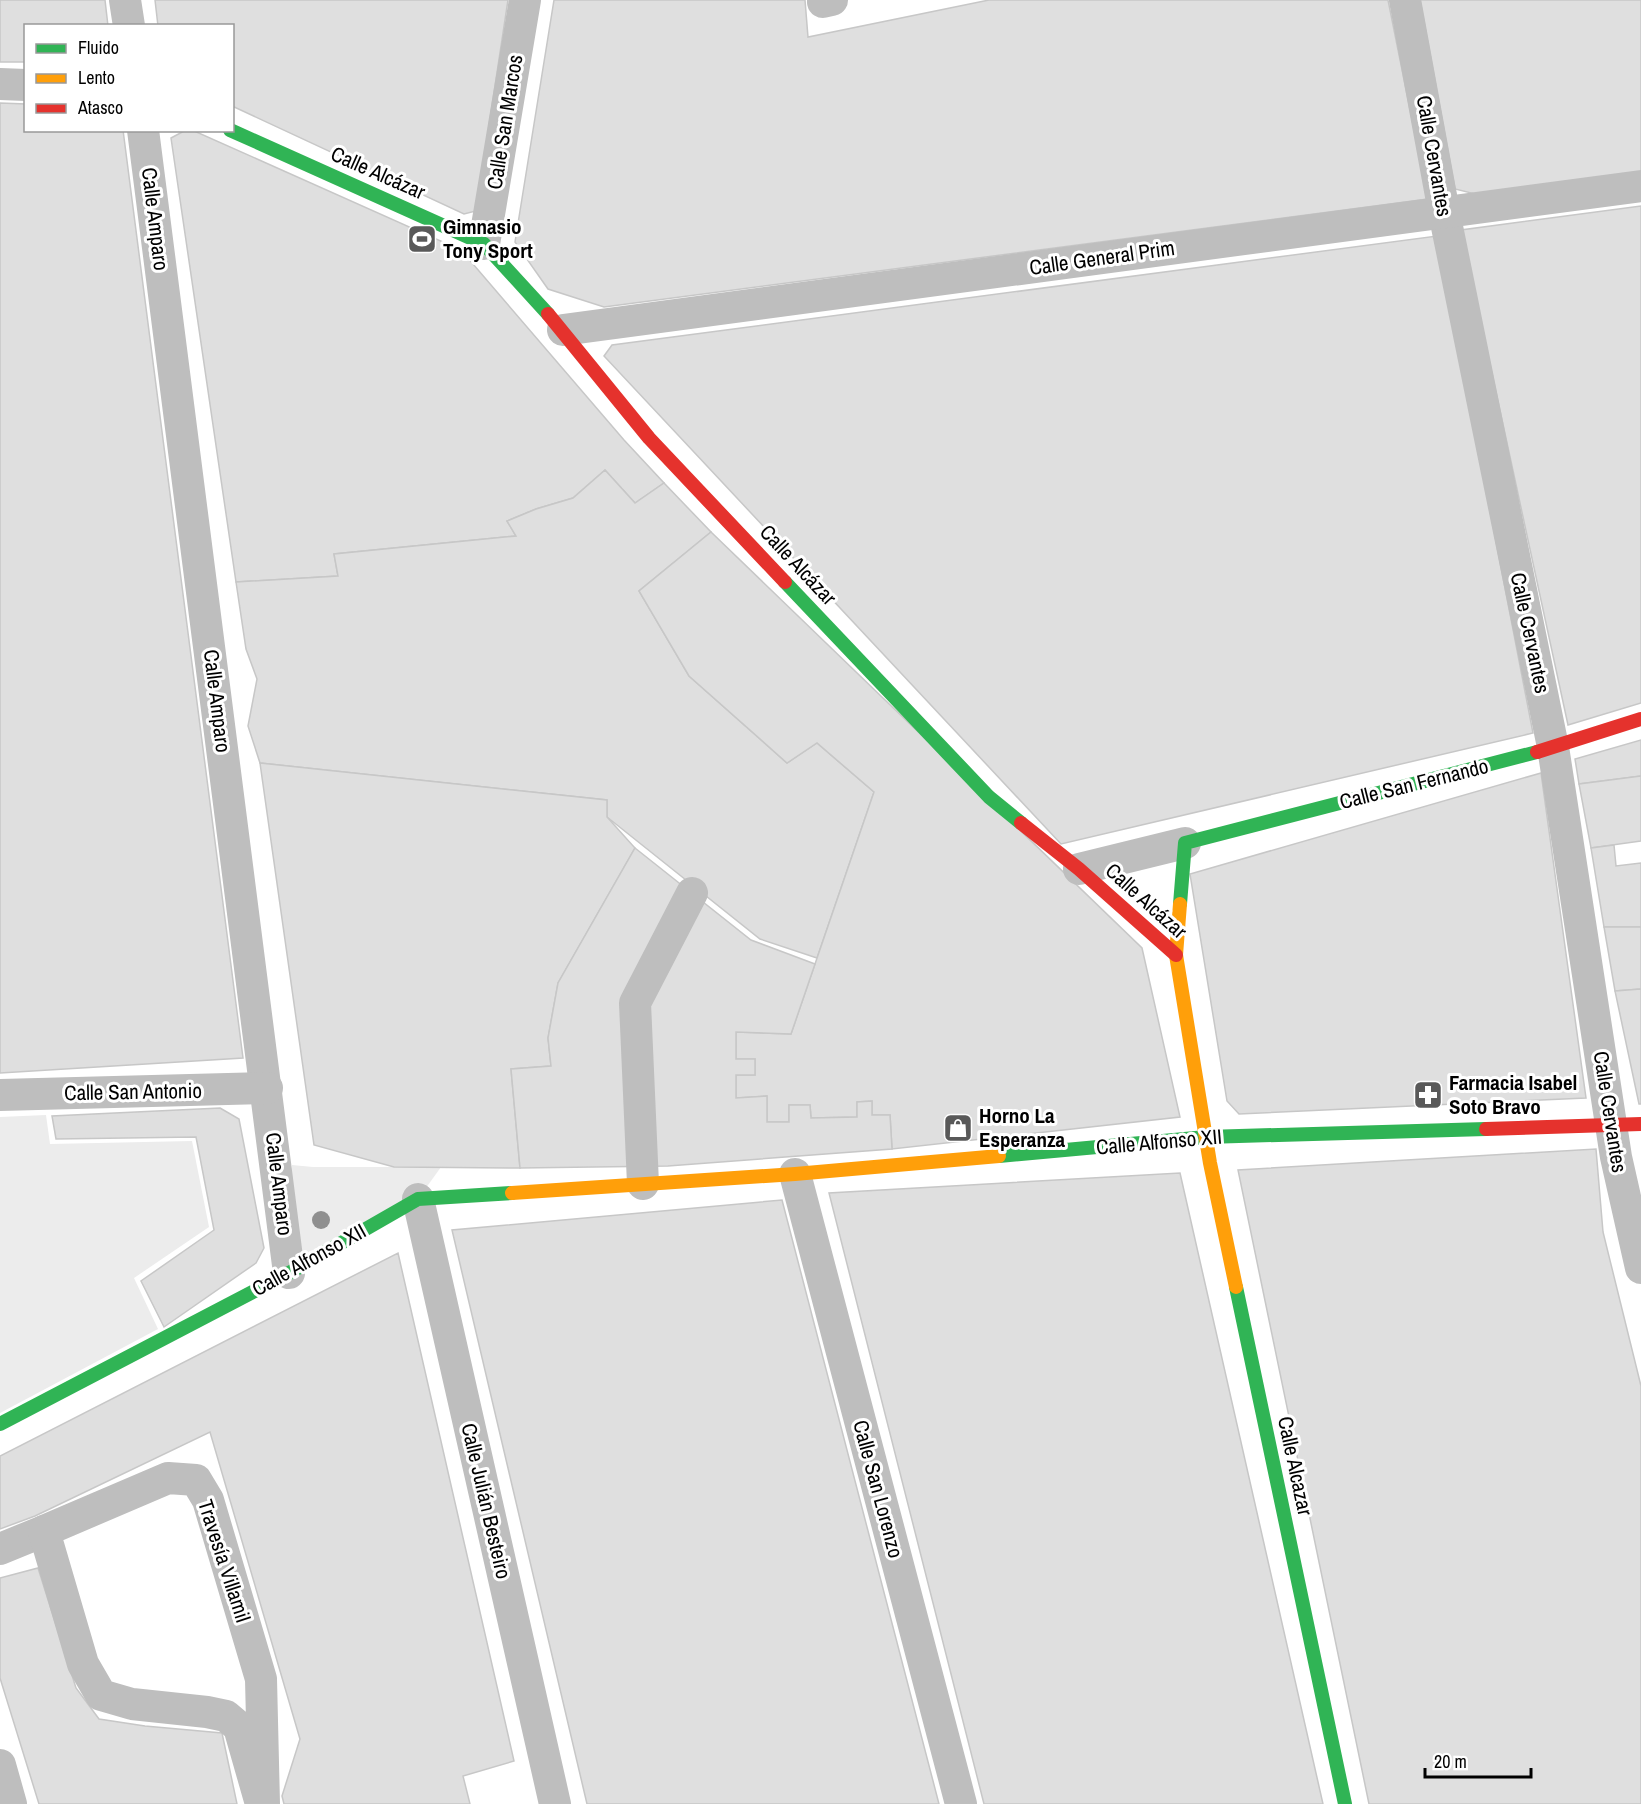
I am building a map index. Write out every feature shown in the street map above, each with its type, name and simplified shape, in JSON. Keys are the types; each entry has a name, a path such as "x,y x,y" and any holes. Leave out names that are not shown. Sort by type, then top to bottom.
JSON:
{"street":[{"path":"125,0 129,24"},
{"name":"Calle San Marcos","path":"484,244 525,0"},
{"name":"Calle Cervantes","path":"1405,0 1444,212 1627,1124 1616,1157 1641,1268"},
{"path":"0,84 24,85"},
{"name":"Calle Amparo","path":"143,132 289,1273"},
{"name":"Calle Alcázar","path":"234,132 484,244 563,330 649,438 989,797 1079,869 1176,955 1206,1137"},
{"name":"Calle General Prim","path":"563,330 1641,186"},
{"name":"Calle San Fernando","path":"1079,869 1553,747 1641,719"},
{"path":"1176,955 1185,843"},
{"path":"643,1185 635,1003 692,893"},
{"name":"Calle San Antonio","path":"0,1095 267,1088"},
{"name":"Calle Alfonso XII","path":"0,1424 289,1273 418,1199 795,1174 1206,1137 1627,1124"},
{"name":"Calle Alcazar","path":"1206,1137 1345,1804"},
{"name":"Calle San Lorenzo","path":"795,1174 961,1804"},
{"name":"Calle Julián Besteiro","path":"418,1199 555,1804"},
{"name":"Travesía Villamil","path":"0,1549 168,1478 196,1480 208,1500 261,1678 263,1804"},
{"name":"Travesía Villamil","path":"44,1531 83,1664 101,1695 132,1704 226,1716 239,1727 263,1804"},
{"path":"0,1765 11,1804"}],"shaded area":[{"path":"46,1115 50,1144 192,1141 209,1227 134,1278 158,1329 0,1413 0,1117"},
{"path":"292,1165 441,1167 418,1199 289,1273 286,1239"}],"building":[{"path":"0,0 105,0 108,24 24,24 24,62 0,62"},
{"path":"155,0 508,0 476,211 464,214 234,107 234,24 158,24"},
{"path":"554,0 805,0 808,37 989,0 1388,0 1428,199 604,307 548,289 515,242"},
{"path":"1420,0 1641,0 1641,178 1495,199 1455,189"},
{"path":"0,103 24,104 24,132 123,132 243,1058 0,1073"},
{"path":"182,132 196,132 461,250 624,440 664,483 635,503 605,470 573,498 507,521 516,536 334,554 338,576 236,582 171,138"},
{"path":"1641,206 1641,703 1568,725 1461,230"},
{"path":"1437,236 1533,733 1061,844 604,356 612,345"},
{"path":"605,470 635,503 664,483 711,532 639,591 689,676 787,763 817,743 874,792 817,958 760,939 607,817 607,800 260,763 248,726 257,679 246,649 236,582 338,576 334,554 516,536 507,521 573,498"},
{"path":"711,532 1142,948 1180,1117 892,1149 890,1115 872,1115 872,1101 857,1102 857,1117 811,1118 810,1105 789,1105 789,1122 767,1122 767,1096 736,1098 736,1075 755,1075 755,1059 736,1059 736,1032 791,1034 874,792 817,743 787,763 689,676 639,591"},
{"path":"1641,740 1641,776 1579,784 1575,759"},
{"path":"260,763 607,800 607,817 635,848 558,983 548,1038 551,1066 511,1069 520,1168 394,1167 314,1145"},
{"path":"1541,773 1586,1098 1239,1114 1227,1101 1190,874"},
{"path":"1641,776 1641,841 1591,848 1579,784"},
{"path":"1614,845 1616,866 1641,863 1641,927 1604,927 1591,848"},
{"path":"635,848 751,940 815,964 791,1034 736,1032 736,1059 755,1059 755,1075 736,1075 736,1098 767,1096 767,1122 789,1122 789,1105 810,1105 811,1118 857,1117 857,1102 872,1101 872,1115 890,1115 892,1149 668,1166 520,1168 511,1069 551,1066 548,1038 558,983"},
{"path":"1604,927 1641,927 1641,989 1615,991"},
{"path":"1641,989 1641,1104 1639,1104 1615,991"},
{"path":"220,1108 239,1119 264,1248 256,1263 164,1327 141,1281 214,1230 196,1137 56,1139 52,1116"},
{"path":"1596,1149 1603,1232 1641,1386 1641,1804 1369,1804 1238,1170"},
{"path":"1180,1173 1323,1804 984,1804 829,1193"},
{"path":"782,1200 939,1804 587,1804 452,1230"},
{"path":"398,1253 514,1761 463,1776 470,1804 284,1804 282,1796 300,1739 210,1432 35,1516 0,1529 0,1456"},
{"path":"38,1568 76,1688 99,1719 222,1733 237,1804 39,1804 0,1678 0,1578"}],"traffic: fast":[{"path":"234,132 484,244 548,314"},
{"path":"785,582 989,797 1021,823"},
{"path":"1180,904 1185,843 1537,752"},
{"path":"999,1156 1206,1137 1486,1129"},
{"path":"0,1424 289,1273 418,1199 512,1193"},
{"path":"1236,1287 1345,1804"}],"traffic: slow":[{"path":"1180,904 1176,955 1210,1163 1236,1287"},
{"path":"512,1193 795,1174 999,1156"}],"traffic: jam":[{"path":"548,314 649,438 785,582"},
{"path":"1537,752 1641,719"},
{"path":"1021,823 1079,869 1176,955"},
{"path":"1486,1129 1641,1124"}],"place":[{"name":"Gimnasio Tony Sport","path":"422,239"},
{"name":"Farmacia Isabel Soto Bravo","path":"1428,1095"},
{"name":"Horno La Esperanza","path":"958,1128"}]}
